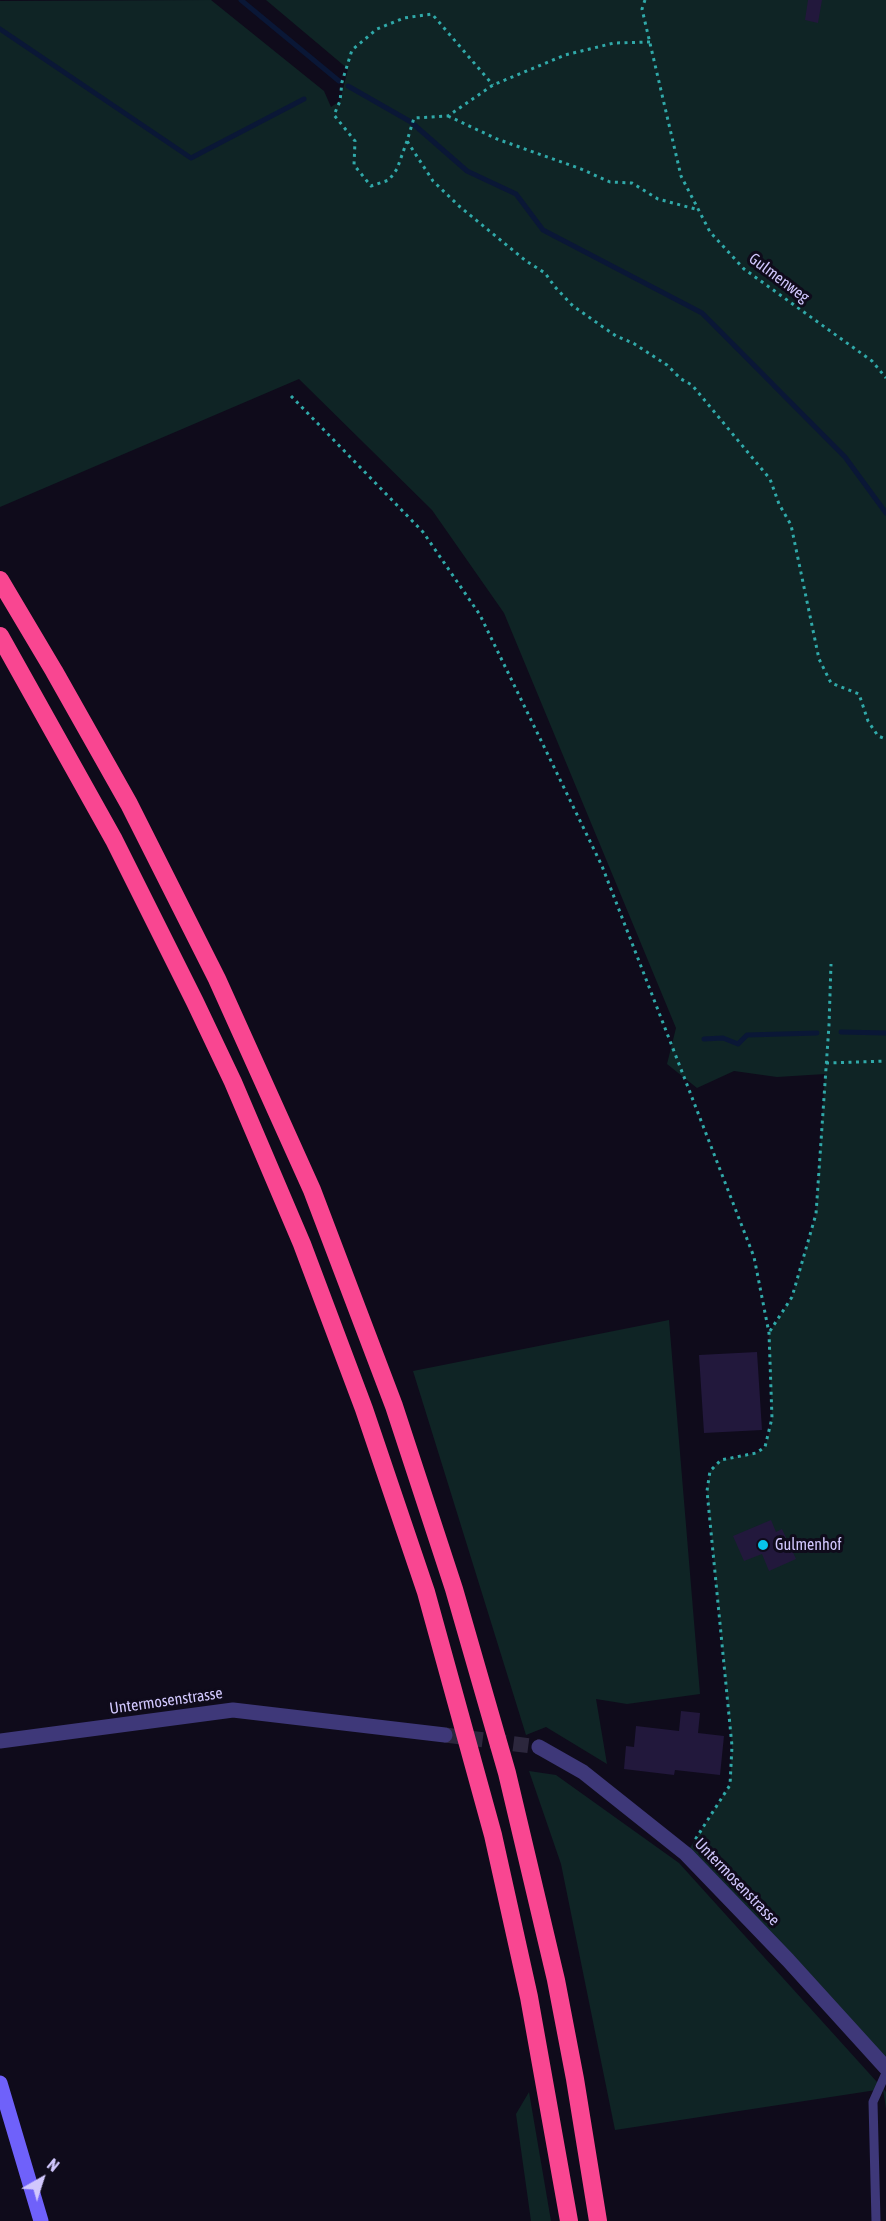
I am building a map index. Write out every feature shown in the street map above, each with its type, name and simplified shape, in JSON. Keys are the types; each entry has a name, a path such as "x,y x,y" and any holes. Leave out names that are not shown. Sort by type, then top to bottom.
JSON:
{"highway":[{"path":"0,580 123,794 212,969 303,1170 378,1362 438,1537 510,1784 558,1991 598,2221"},
{"path":"0,636 110,831 233,1082 302,1244 364,1409 429,1604 493,1835 529,1997 569,2221"}],"main road":[{"path":"0,2083 41,2221"}],"street":[{"name":"Untermosenstrasse","path":"0,1741 233,1710 445,1735"},
{"name":"Untermosenstrasse","path":"539,1747 583,1772 686,1854 788,1960 886,2068"}],"lane":[{"path":"876,2221 873,2102 886,2073"}],"path":[{"name":"Gulmenweg","path":"645,0 642,9 681,176 710,232 744,268 872,361 886,378"},
{"path":"493,85 432,14 404,18 377,29 352,50 342,82 340,101 334,115 355,141 354,165 371,186 389,180 397,169 414,118 448,116 497,139 581,169 610,182 632,183 658,199 699,210"},
{"path":"448,116 493,85 565,55 614,43 650,42"},
{"path":"407,141 433,181 459,206 526,261 545,273 573,306 616,336 633,343 692,386 770,478 779,504 791,525 819,659 831,683 859,694 868,721 878,736 886,739"},
{"path":"291,396 423,532 480,615 602,867 754,1257 769,1333 772,1418 765,1447 756,1453 721,1460 710,1471 707,1491 732,1746 730,1785 686,1854"},
{"path":"769,1333 792,1297 816,1214 831,964"},
{"path":"826,1063 886,1061"}],"green space":[{"path":"211,0 324,91 331,107 340,101 348,69 266,0 886,0 886,2068 686,1854 730,1785 732,1746 707,1491 710,1471 721,1460 756,1453 765,1447 772,1418 769,1333 792,1297 816,1214 825,1074 777,1077 734,1071 697,1088 667,1064 676,1028 504,613 432,510 299,379 0,507 0,1"},
{"path":"669,1320 700,1694 627,1704 596,1699 607,1764 546,1727 526,1735 413,1371"},
{"path":"529,1771 556,1775 679,1863 886,2092 886,2109 883,2089 615,2130 561,1864"},
{"path":"529,2092 551,2221 531,2221 516,2114"}],"building":[{"path":"808,0 822,0 818,23 805,20"},
{"path":"757,1352 762,1430 704,1433 699,1355"},
{"name":"Gulmenhof","path":"771,1520 776,1532 782,1529 796,1559 769,1571 762,1554 744,1561 733,1536"},
{"path":"681,1711 700,1713 698,1733 724,1736 720,1775 675,1770 674,1775 624,1769 626,1746 634,1747 636,1726 679,1731"}],"waterway":[{"path":"241,0 339,81"},
{"path":"0,29 191,158 304,99"},
{"path":"348,86 411,122 467,171 516,194 543,230 702,313 845,457 886,513"},
{"path":"841,1032 886,1033"},
{"path":"704,1039 723,1038 738,1044 747,1035 817,1033"}],"tunnel":[{"path":"445,1735 539,1747"}],"place":[{"name":"Gulmenhof","path":"763,1545"}]}
